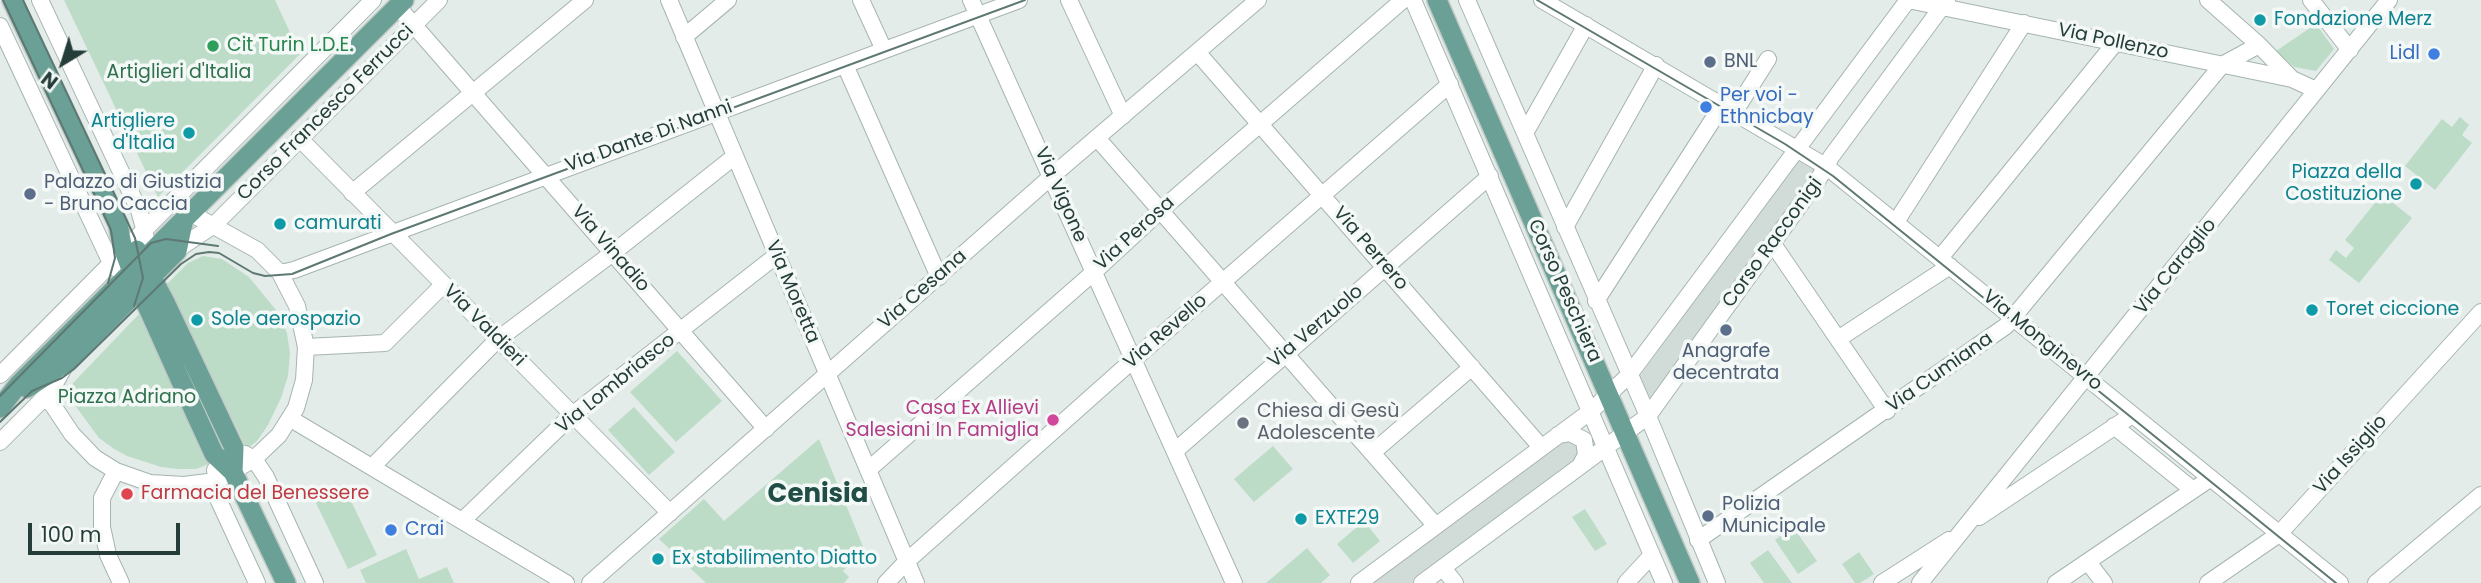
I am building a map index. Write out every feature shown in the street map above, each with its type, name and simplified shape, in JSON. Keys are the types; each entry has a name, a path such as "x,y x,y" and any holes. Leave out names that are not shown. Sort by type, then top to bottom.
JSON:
{"main road":[{"path":"12,0 128,245 224,476 286,583"},
{"name":"Corso Peschiera","path":"1437,0 1690,583"},
{"name":"Corso Francesco Ferrucci","path":"0,409 16,395 67,362 188,218 401,3"},
{"path":"178,249 188,218"},
{"name":"Corso Francesco Ferrucci","path":"140,272 178,249"},
{"path":"0,409 18,385 140,272"},
{"path":"140,272 234,448 224,476"}],"street":[{"path":"40,0 139,210 128,245"},
{"name":"Corso Francesco Ferrucci","path":"178,249 214,225 439,0"},
{"path":"352,193 585,0"},
{"name":"Via Moretta","path":"669,0 916,583"},
{"path":"684,37 728,0"},
{"path":"861,0 884,50"},
{"name":"Via Dante Di Nanni","path":"280,273 845,65 974,8 1018,0"},
{"path":"1069,0 1123,116"},
{"name":"Via Cesana","path":"590,583 1052,176 1258,0"},
{"name":"Via Perosa","path":"868,470 1161,210 1404,0"},
{"name":"Corso Peschiera","path":"1413,0 1664,583"},
{"name":"Corso Peschiera","path":"1467,0 1648,416 1717,583"},
{"name":"Via Monginevro","path":"1542,0 1827,167 2340,583"},
{"name":"Corso Racconigi","path":"1359,583 1591,411 1629,375 1908,0"},
{"name":"Via Pollenzo","path":"1908,0 1945,3 2024,23 2292,79 2316,90"},
{"path":"2208,0 2259,45 2292,79"},
{"name":"Via Caraglio","path":"1921,582 2389,0"},
{"path":"0,374 369,2 378,26"},
{"name":"Via Vinadio","path":"401,3 414,25 766,429"},
{"name":"Corso Racconigi","path":"1422,583 1648,416 1945,3"},
{"path":"2318,3 2350,50"},
{"name":"Via Vigone","path":"974,8 1234,583"},
{"path":"1896,222 2024,23"},
{"path":"1525,133 1586,25"},
{"path":"0,26 128,245 140,272"},
{"path":"1838,339 1945,262 2116,42"},
{"path":"2222,65 2259,45"},
{"name":"Via Perrero","path":"1197,52 1541,447"},
{"path":"1596,301 1729,108 1768,59"},
{"path":"845,65 939,276"},
{"path":"1565,227 1656,65"},
{"name":"Via Cumiana","path":"1698,540 2006,327 2222,65"},
{"name":"Via Revello","path":"886,583 907,561 1133,360 1450,85"},
{"name":"Via Valdieri","path":"299,138 390,233 670,513"},
{"path":"1097,138 1436,526"},
{"path":"372,467 497,340 735,156"},
{"name":"Via Verzuolo","path":"1175,452 1490,176"},
{"path":"44,398 52,404 83,447 116,471 150,483 200,484 224,476 254,459 291,419 304,380 306,347 298,306 280,273 257,250 214,225 188,218 128,245"},
{"path":"1773,244 1887,411"},
{"name":"Via Lombriasco","path":"462,521 572,415 777,255"},
{"path":"306,347 384,343 443,285"},
{"name":"Via Issiglio","path":"2208,583 2279,534 2481,312"},
{"name":"Corso Francesco Ferrucci","path":"0,442 51,391 67,362"},
{"path":"1373,452 1472,367"},
{"path":"1963,529 2132,415"},
{"path":"291,419 566,583"},
{"path":"2114,426 2193,490"},
{"path":"1558,435 1570,433 1584,440 1587,455 1580,466"},
{"path":"234,448 254,459 266,477 316,583"},
{"path":"116,471 102,498 102,527 108,555 121,583"},
{"path":"224,476 219,501 257,583"},
{"path":"2056,583 2211,478"},
{"path":"2376,583 2481,495"},
{"name":"Via Caraglio","path":"1885,581 1963,529"},
{"path":"1626,583 1652,555"},
{"path":"2088,562 2104,583"},
{"path":"1443,568 1455,583"}],"shaded area":[{"path":"1798,160 1819,172 1648,401 1639,377"},
{"path":"1571,435 1584,454 1415,583 1369,583"}],"green space":[{"name":"Artiglieri d'Italia","path":"64,0 275,0 300,54 158,197"},
{"path":"2316,24 2334,49 2316,71 2294,67 2276,51"},
{"path":"2460,117 2469,125 2462,135 2472,143 2435,190 2405,166 2442,119 2452,127"},
{"path":"2382,194 2412,218 2359,283 2329,260 2336,250 2346,258 2354,248 2345,240"},
{"path":"203,256 222,259 249,277 276,310 287,333 290,353 288,376 281,398 268,425 257,441 247,449 167,284 188,263"},
{"name":"Piazza Adriano","path":"139,314 209,464 196,469 178,469 161,467 127,456 99,438 74,404 71,395 73,383"},
{"path":"677,351 722,401 676,442 630,392"},
{"path":"634,407 675,452 649,475 608,430"},
{"path":"819,439 864,549 843,571 849,577 844,583 706,583 659,539 704,499 724,521"},
{"path":"1273,446 1293,469 1254,502 1234,479"},
{"path":"332,487 354,500 352,503 377,555 348,569 316,503 325,497"},
{"path":"1585,509 1607,544 1595,551 1572,517"},
{"path":"1364,521 1380,541 1353,563 1337,544"},
{"path":"1793,527 1817,561 1798,574 1775,540"},
{"path":"1307,548 1330,575 1321,583 1266,583"},
{"path":"406,549 419,579 447,567 454,583 366,583 360,570"},
{"path":"1768,550 1792,583 1764,583 1750,563"},
{"path":"1859,552 1874,574 1860,583 1855,583 1842,564"}],"tram line":[{"path":"3,0 111,230 115,258 108,283"},
{"path":"23,0 135,238 143,278 134,306"},
{"path":"0,422 32,391 62,378 74,369 181,264 196,254 219,253 253,273 265,276 292,274 391,234 1025,0"},
{"path":"1537,0 1785,144 1833,176 2336,583"},
{"path":"0,396 151,243 166,239 218,246"}],"place":[{"name":"Fondazione Merz","path":"2260,20"},
{"name":"Cit Turin L.D.E.","path":"213,46"},
{"name":"Lidl","path":"2434,54"},
{"name":"BNL","path":"1710,62"},
{"name":"Per voi - Ethnicbay","path":"1706,107"},
{"name":"Artigliere d'Italia","path":"189,133"},
{"name":"Piazza della Costituzione","path":"2416,184"},
{"name":"Palazzo di Giustizia - Bruno Caccia","path":"30,194"},
{"name":"camurati","path":"280,224"},
{"name":"Toret ciccione","path":"2312,310"},
{"name":"Sole aerospazio","path":"197,320"},
{"name":"Anagrafe decentrata","path":"1726,330"},
{"name":"Casa Ex Allievi Salesiani In Famiglia","path":"1053,420"},
{"name":"Chiesa di Gesù Adolescente","path":"1243,423"},
{"name":"Farmacia del Benessere","path":"127,494"},
{"name":"Polizia Municipale","path":"1708,516"},
{"name":"EXTE29","path":"1301,519"},
{"name":"Crai","path":"391,530"},
{"name":"Ex stabilimento Diatto","path":"658,559"}],"district":[{"name":"Cenisia","path":"818,495"}]}
